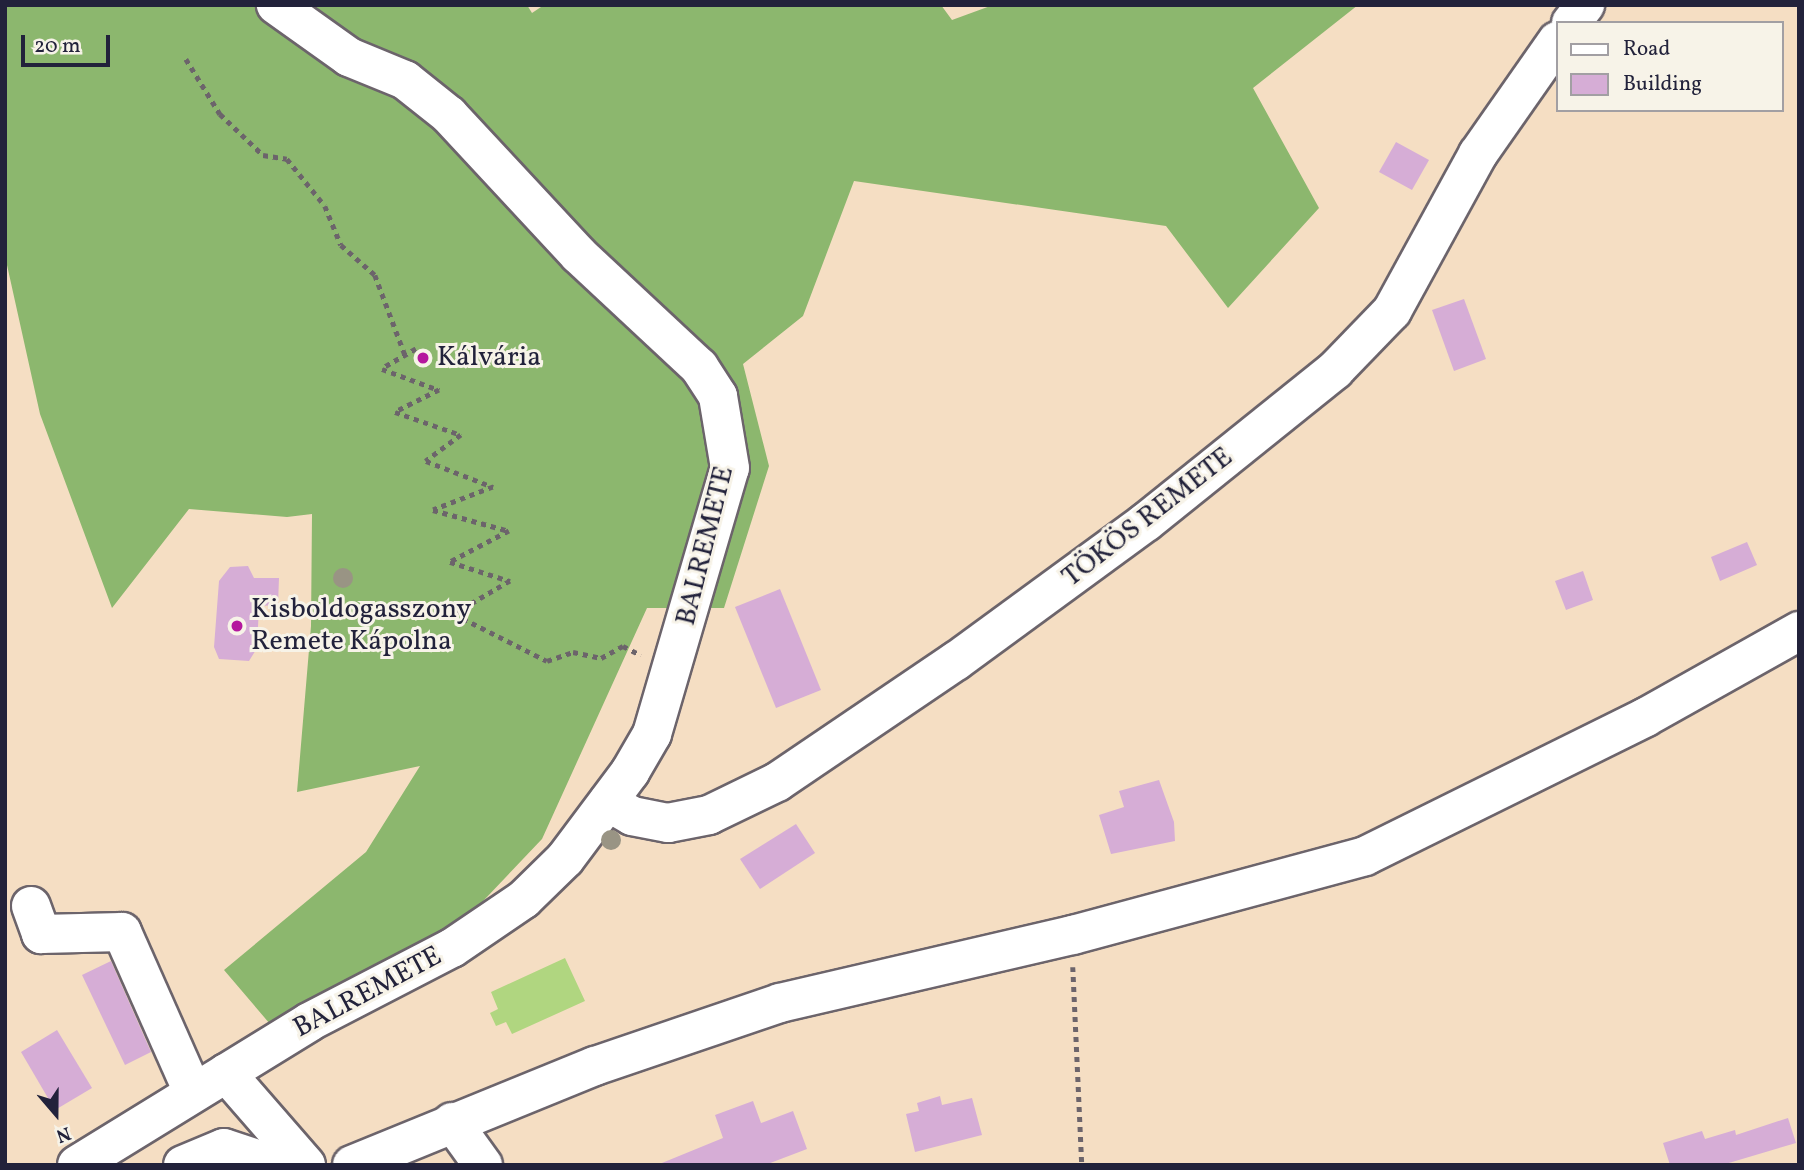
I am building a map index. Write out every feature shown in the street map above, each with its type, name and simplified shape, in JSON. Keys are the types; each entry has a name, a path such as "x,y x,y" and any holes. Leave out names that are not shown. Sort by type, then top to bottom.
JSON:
{"street":[{"name":"BALREMETE","path":"77,1165 309,1022 452,948 524,899 565,859 608,802 652,734 723,501 730,468 718,396 699,367 579,255 449,115 405,80 349,57 276,5"},
{"path":"1573,21 1585,5"},
{"name":"TÖKÖS REMETE","path":"608,802 632,816 667,823 709,815 778,782 956,661 1146,523 1335,370 1392,311 1478,154 1556,42"},
{"path":"352,1165 595,1066 780,1003 1073,935 1364,856 1646,717 1799,631"},
{"path":"31,906 41,934 122,932 193,1092"},
{"path":"226,1073 306,1165"},
{"path":"452,1122 483,1165"},
{"path":"183,1165 224,1148 275,1165"}],"path":[{"path":"186,59 220,114 262,155 287,159 325,206 341,244 374,275 405,355"},
{"path":"416,349 382,369 439,390 395,412 461,435 426,461 492,487 433,510 509,531 450,562 510,581 454,614 547,661 573,652 601,658 623,646 651,661"},
{"path":"1073,935 1082,1165"}],"green space":[{"path":"5,5 527,5 532,13 544,5 941,5 952,20 993,5 1358,5 1253,88 1319,208 1228,308 1166,226 854,181 803,316 743,364 769,466 724,608 647,608 542,839 466,919 270,1024 224,970 366,852 420,766 297,792 311,626 312,514 287,517 189,509 112,608 40,414 5,256"},
{"path":"565,958 585,1001 512,1034 506,1022 496,1026 490,1013 498,1009 491,992"}],"building":[{"path":"1396,142 1429,160 1412,190 1379,172"},
{"path":"1464,299 1486,359 1454,371 1432,310"},
{"path":"1747,542 1757,565 1720,581 1711,557"},
{"name":"Kisboldogasszony Remete Kápolna","path":"248,566 254,578 279,578 278,605 259,606 257,648 249,661 219,659 214,647 219,581 230,567"},
{"path":"1583,571 1593,600 1566,610 1555,581"},
{"path":"780,589 821,690 776,708 735,607"},
{"path":"1159,780 1174,822 1175,841 1111,854 1099,815 1124,807 1119,791"},
{"path":"796,824 815,853 760,889 740,859"},
{"path":"111,961 151,1052 125,1065 82,975"},
{"path":"57,1030 92,1088 55,1110 21,1052"},
{"path":"940,1096 942,1105 972,1098 982,1135 915,1152 906,1114 919,1111 917,1103"},
{"path":"753,1101 761,1123 793,1111 807,1149 765,1165 657,1165 723,1138 715,1115"},
{"path":"1788,1118 1796,1143 1722,1165 1670,1165 1663,1143 1702,1131 1705,1139 1735,1130 1736,1135"}],"place":[{"name":"Kálvária","path":"423,358"},
{"name":"Kisboldogasszony Remete Kápolna","path":"237,626"}]}
